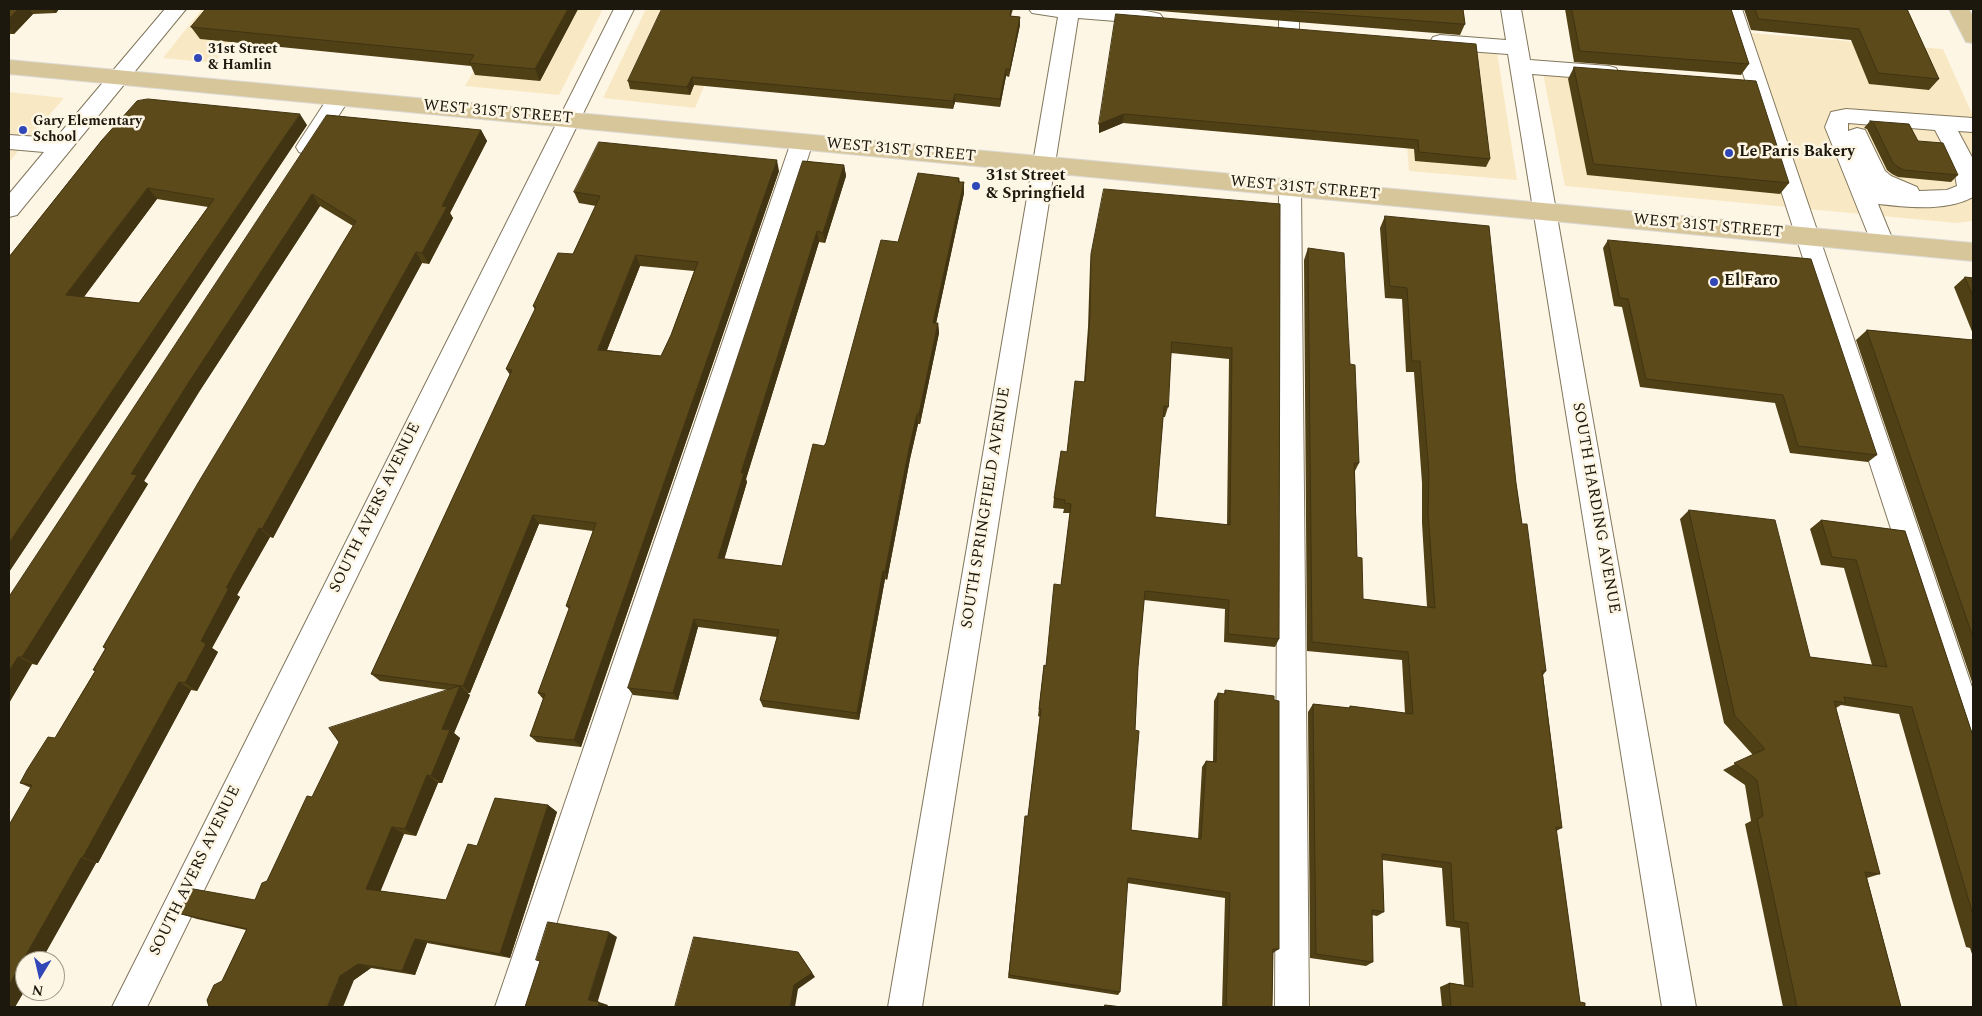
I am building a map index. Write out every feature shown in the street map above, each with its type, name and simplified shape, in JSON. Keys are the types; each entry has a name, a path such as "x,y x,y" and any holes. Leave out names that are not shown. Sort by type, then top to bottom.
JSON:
{"main road":[{"path":"1959,9 1973,38"},
{"name":"WEST 31ST STREET","path":"9,67 1973,252"}],"street":[{"path":"9,209 176,9"},
{"name":"SOUTH AVERS AVENUE","path":"129,1007 624,9"},
{"path":"1039,9 1173,20"},
{"path":"1288,29 1289,9"},
{"name":"SOUTH HARDING AVENUE","path":"1511,9 1679,1007"},
{"path":"1732,9 1748,85 1808,236 1973,736"},
{"name":"SOUTH SPRINGFIELD AVENUE","path":"905,1007 1068,10"},
{"path":"1425,41 1632,75"},
{"path":"294,166 339,98"},
{"path":"1848,116 1876,175 1884,182 1920,198"},
{"path":"1882,243 1836,127 1839,117 1848,116 1973,125"},
{"path":"1863,194 1920,198 1960,196 1968,190 1969,179 1965,166 1942,123"},
{"path":"9,142 61,146"},
{"path":"512,1007 802,142"},
{"path":"1290,188 1292,1007"}],"shaded area":[{"path":"202,9 255,9 214,63 163,58"},
{"path":"509,9 603,9 559,95 465,86"},
{"path":"646,9 736,9 695,108 603,98"},
{"path":"1739,32 1943,49 1973,116 1973,221 1956,223 1565,186 1542,68 1757,85"},
{"path":"1398,38 1496,46 1517,180 1409,171"},
{"name":"Gary Elementary School","path":"9,92 64,98 9,162"}],"building":[{"path":"9,9 18,9 9,19"},
{"path":"206,9 568,9 535,69 469,63 474,55 191,27"},
{"path":"662,9 1011,9 1010,16 1020,17 1010,69 1006,69 1000,99 955,94 953,101 692,77 687,87 628,81"},
{"path":"1269,9 1463,9 1465,24"},
{"path":"1572,9 1731,9 1749,64 1580,51"},
{"path":"1755,9 1907,9 1939,79 1878,73 1859,29 1759,19"},
{"path":"1116,14 1476,44 1490,159 1419,152 1418,140 1124,114 1099,124"},
{"path":"1574,67 1756,81 1789,183 1594,164"},
{"path":"148,99 300,114 9,543 9,257 102,140 137,101","holes":["148,188 214,199 139,303 66,295"]},
{"path":"327,115 481,130 442,206 447,207 422,253 416,252 262,529 259,528 226,588 229,588 201,641 206,644 185,683 179,682 83,857 28,951 15,951 15,974 9,985 9,825 32,785 20,783 48,737 55,738 96,670 93,670 106,648 103,647 198,483 356,221 312,194 131,474 137,475 22,657 18,657 9,671 9,597"},
{"path":"1870,121 1909,124 1918,141 1943,143 1958,175 1904,170 1898,167 1893,163 1873,122"},
{"path":"599,142 777,160 574,740 530,736 545,694 538,693 570,606 566,606 596,523 533,515 463,686 371,674 512,370 506,369 536,307 533,306 558,253 573,254 600,196 574,192","holes":["636,255 698,262 671,335 661,356 598,350"]},
{"path":"803,161 844,165 823,233 817,231 741,473 744,473 718,558 782,566 813,444 824,446 826,443 881,240 898,242 918,173 959,178 958,182 964,182 933,323 938,323 919,414 917,414 909,449 885,572 883,571 857,713 760,700 779,630 694,619 673,693 628,688"},
{"path":"1104,189 1280,204 1279,639 1228,634 1229,600 1145,591 1138,667 1135,730 1139,731 1131,830 1201,839 1206,761 1216,762 1218,693 1225,694 1225,690 1274,696 1274,700 1279,701 1279,949 1273,949 1272,1007 1226,1006 1230,893 1128,878 1120,992 1009,975 1025,816 1028,816 1054,584 1061,585 1071,504 1064,503 1065,500 1054,498 1061,451 1067,452 1075,381 1085,382 1090,316 1091,254","holes":["1172,342 1232,348 1230,525 1155,517 1164,406 1168,407"]},
{"path":"1385,216 1489,226 1516,483 1522,524 1527,524 1546,671 1542,671 1562,828 1556,827 1580,1002 1585,1003 1585,1007 1451,1007 1449,983 1473,987 1468,923 1454,921 1451,863 1382,854 1384,912 1372,910 1373,962 1316,954 1313,704 1350,708 1350,706 1413,714 1408,652 1312,642 1308,248 1344,253 1350,364 1355,365 1359,463 1354,463 1357,557 1362,558 1363,599 1435,608 1428,513 1429,473 1420,361 1412,361 1407,288 1390,286"},
{"path":"1608,240 1811,259 1877,455 1798,446 1783,395 1646,379 1628,299 1620,298"},
{"path":"1965,277 1973,278 1973,296"},
{"path":"1867,330 1973,340 1973,637"},
{"path":"1689,510 1775,520 1810,657 1887,667 1856,560 1832,557 1821,520 1905,531 1973,736 1973,915 1912,707 1844,697 1846,703 1834,701 1880,874 1865,872 1901,1007 1797,1007 1757,819 1763,816 1757,780 1734,763 1765,749 1735,716"},
{"path":"460,686 442,729 450,730 431,776 427,775 405,829 392,827 366,889 446,900 468,844 477,846 495,798 548,805 500,954 415,939 402,971 358,964 340,976 327,1007 209,1007 207,1000 214,985 222,981 247,929 181,914 188,888 255,900 262,883 267,881 307,796 312,797 339,742 329,728"},
{"path":"548,922 609,932 588,1000 599,1002 598,1007 525,1007 540,961 536,960"},
{"path":"694,937 798,952 812,973 794,985 790,1007 675,1007"},
{"path":"1105,1005 1122,1007 1105,1007"}],"place":[{"name":"31st Street & Hamlin","path":"198,58"},
{"name":"Gary Elementary School","path":"23,130"},
{"name":"Le Paris Bakery","path":"1729,153"},
{"name":"31st Street & Springfield","path":"976,186"},
{"name":"El Faro","path":"1714,282"}]}
